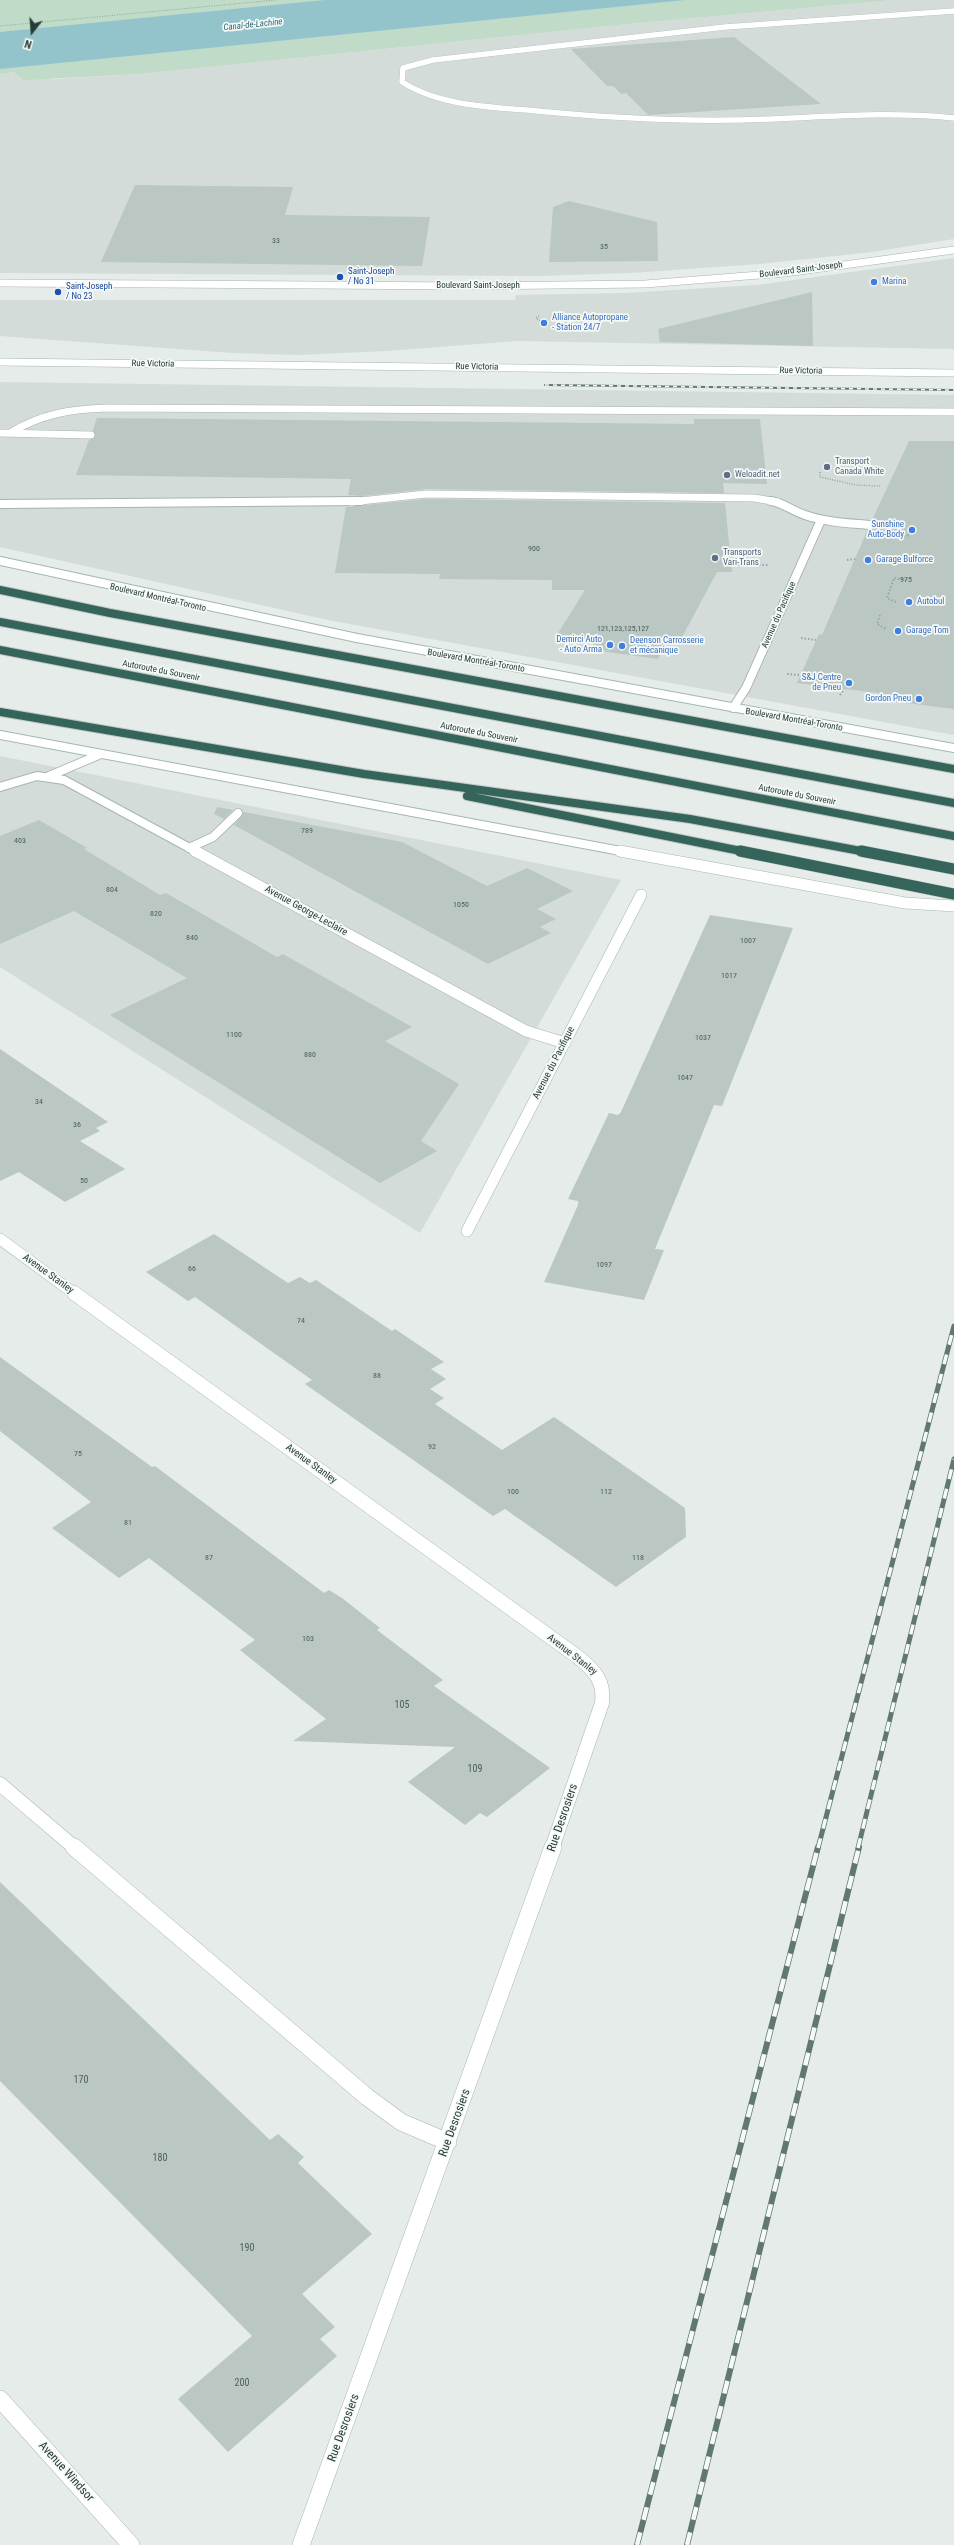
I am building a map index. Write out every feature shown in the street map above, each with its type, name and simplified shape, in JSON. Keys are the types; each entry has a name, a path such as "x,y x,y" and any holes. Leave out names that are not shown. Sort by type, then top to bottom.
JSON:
{"highway":[{"path":"0,590 110,613 954,769"},
{"name":"Autoroute du Souvenir","path":"0,622 954,803"},
{"name":"Autoroute du Souvenir","path":"0,650 954,836"},
{"path":"0,712 364,774 690,819 954,869"},
{"path":"364,774 675,839 912,884 954,894"}],"street":[{"path":"954,11 725,26 433,60 403,68 402,82 419,93 480,106 607,118 732,120 838,115 926,115 954,118"},
{"name":"Boulevard Saint-Joseph","path":"0,283 456,286 645,284 792,272 954,250"},
{"name":"Rue Victoria","path":"0,362 954,373"},
{"path":"10,433 28,421 40,416 68,410 107,408 954,412"},
{"path":"0,433 91,435"},
{"path":"0,504 346,502 426,494 754,498 781,502 803,515 821,520 869,525"},
{"name":"Avenue du Pacifique","path":"733,708 746,688 821,520"},
{"name":"Boulevard Montréal-Toronto","path":"0,561 162,599 290,626 954,748"},
{"path":"0,735 810,887 905,903 954,906"},
{"path":"0,787 29,777 49,776 72,764 101,754"},
{"name":"Avenue George-Leclaire","path":"49,776 75,785 526,1031 565,1043"},
{"path":"189,848 213,837 238,813"},
{"name":"Avenue du Pacifique","path":"467,1231 641,895"},
{"name":"Avenue Stanley","path":"0,1239 578,1657 600,1676 604,1700"},
{"name":"Rue Desrosiers","path":"301,2545 448,2142 604,1700"},
{"path":"0,1784 367,2097 401,2122 448,2142"},
{"name":"Avenue Windsor","path":"0,2399 131,2545"}],"path":[{"path":"0,26 276,0"},
{"path":"540,314 536,318 540,321"},
{"path":"820,472 820,477 849,484 880,486"},
{"path":"897,538 910,535"},
{"path":"902,556 918,555"},
{"path":"847,560 855,559"},
{"path":"896,602 887,598 894,578 906,580"},
{"path":"880,615 877,624 886,629"}],"shaded area":[{"path":"893,0 954,0 954,239 872,252 760,264 630,273 537,276 0,273 0,74 14,72 54,79 140,74 628,24"},
{"path":"954,258 954,349 517,341 386,351 298,355 233,353 0,336 0,300 515,300 516,295 626,293 757,285"},
{"path":"0,382 954,395 954,735 328,620 0,547"},
{"path":"0,756 621,880 420,1233 0,967"}],"green space":[{"path":"0,0 893,0 628,24 140,74 24,80 14,72 0,74"}],"water":[{"name":"Canal-de-Lachine","path":"325,0 685,0 0,69 0,32"}],"building":[{"path":"734,37 821,104 648,115 626,93 621,94 613,86 607,86 571,49"},
{"path":"135,185 293,187 285,215 430,217 422,266 101,262"},
{"path":"569,201 657,222 658,261 549,262 553,207"},
{"path":"812,292 813,346 660,342 658,329"},
{"path":"97,418 694,424 694,419 760,419 767,484 723,483 724,493 426,489 363,496 348,495 351,479 76,475 89,440 95,437 93,430"},
{"path":"909,441 954,441 954,709 875,699 878,693 797,683 819,634 822,635 867,531 874,528 874,523 872,520"},
{"path":"426,499 725,503 732,572 717,572 681,639 669,637 658,659 607,652 585,639 557,635 585,590 552,590 552,580 439,579 440,574 335,573 346,507"},
{"path":"217,807 233,810 224,819 214,814"},
{"path":"244,812 402,842 487,886 527,868 573,891 537,909 556,919 540,927 551,933 488,964 234,825"},
{"path":"39,820 87,848 84,849 160,895 166,893 277,957 283,954 412,1027 385,1041 459,1084 421,1141 437,1151 380,1183 110,1015 187,978 74,911 0,944 0,836"},
{"path":"710,915 793,928 722,1106 714,1105 655,1249 664,1250 644,1300 544,1282 578,1205 578,1201 568,1199 609,1113 618,1115 621,1112"},
{"path":"0,1049 108,1122 96,1128 100,1131 80,1141 125,1169 65,1202 19,1172 0,1181"},
{"path":"214,1234 288,1283 300,1277 310,1283 316,1280 392,1331 395,1329 444,1362 431,1369 446,1379 430,1389 444,1398 435,1404 502,1450 554,1417 685,1508 686,1537 616,1587 505,1509 493,1516 305,1384 312,1380 195,1297 188,1301 146,1272"},
{"path":"0,1357 152,1467 155,1466 324,1593 329,1590 342,1598 380,1628 377,1630 443,1680 434,1686 550,1768 487,1817 480,1813 465,1825 408,1782 455,1747 293,1741 326,1719 240,1650 255,1640 149,1558 119,1578 52,1528 91,1502 0,1431"},
{"path":"0,1882 270,2140 278,2134 304,2157 298,2163 372,2234 302,2294 335,2327 320,2339 337,2356 228,2452 178,2399 252,2336 0,2081"}],"railway":[{"path":"545,385 954,390"},
{"path":"818,1848 954,1326"},
{"path":"858,1848 954,1459"},
{"path":"637,2545 818,1847"},
{"path":"687,2545 859,1847"}],"place":[{"name":"Saint-Joseph / No 31","path":"340,277"},
{"name":"Marina","path":"874,282"},
{"name":"Saint-Joseph / No 23","path":"58,292"},
{"name":"Alliance Autopropane - Station 24/7","path":"544,323"},
{"name":"Transport Canada White","path":"827,467"},
{"name":"Weloadit.net","path":"727,475"},
{"name":"Sunshine Auto-Body","path":"912,530"},
{"name":"Transports Vari-Trans","path":"715,558"},
{"name":"Garage Bulforce","path":"868,560"},
{"name":"Autobul","path":"909,602"},
{"name":"Garage Tom","path":"898,631"},
{"name":"Demirci Auto - Auto Arma","path":"610,645"},
{"name":"Deenson Carrosserie et mécanique","path":"622,646"},
{"name":"S&J Centre de Pneu","path":"849,683"},
{"name":"Gordon Pneu","path":"919,699"}]}
